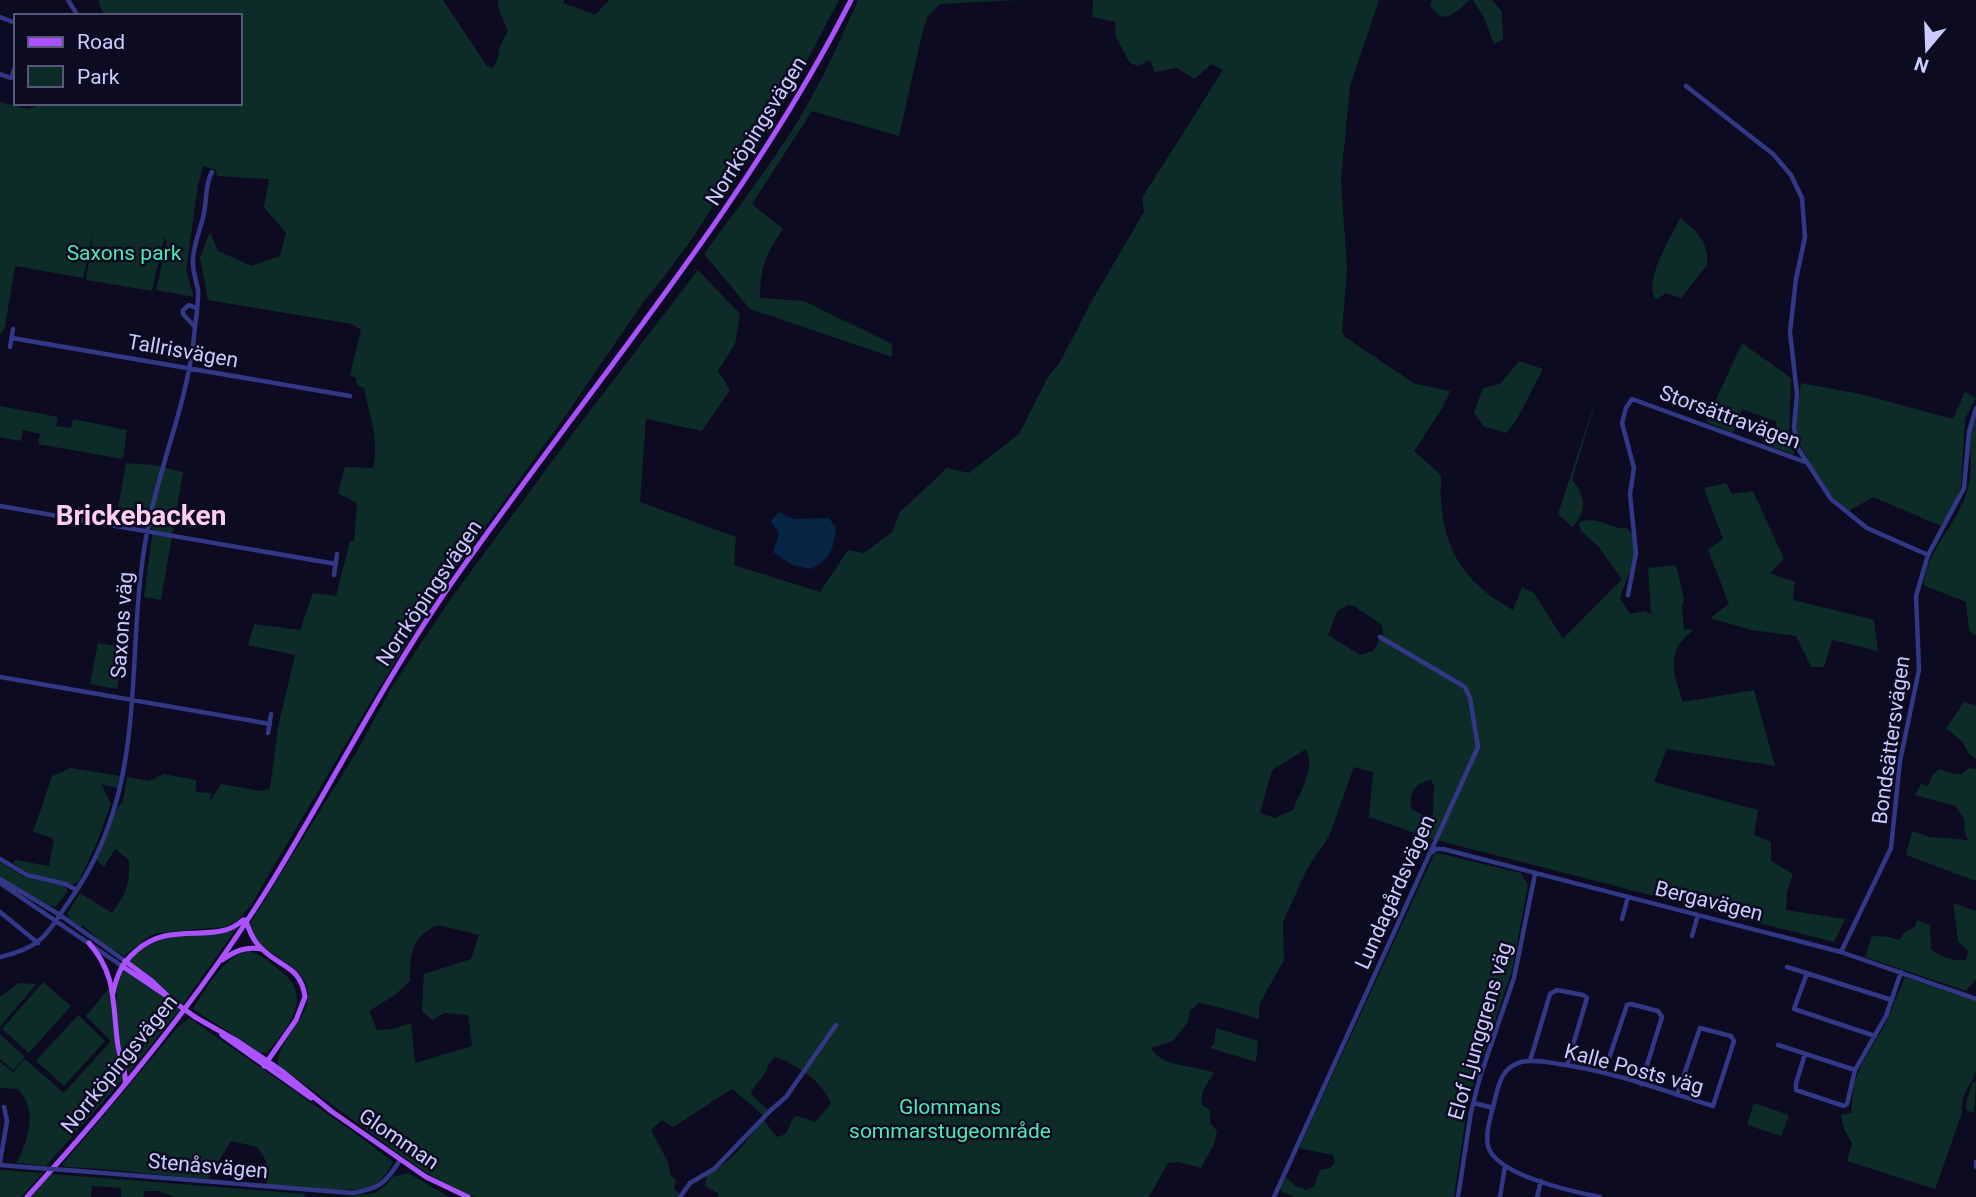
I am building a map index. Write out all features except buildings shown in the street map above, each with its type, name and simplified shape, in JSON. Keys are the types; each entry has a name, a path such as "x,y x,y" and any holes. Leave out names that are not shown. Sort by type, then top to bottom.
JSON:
{"main road":[{"name":"Norrköpingsvägen","path":"27,1197 170,1029 216,965 296,842 418,633 731,201 801,92 851,0"},
{"path":"113,993 117,974 124,963 153,938 223,930 239,924 251,913"},
{"path":"246,920 250,933 261,949 298,974 305,997 301,1012 266,1064"},
{"path":"89,943 106,967 113,993 125,1084"},
{"path":"216,965 239,950 261,949"},
{"name":"Glomman","path":"124,963 195,1017 239,1042 400,1160 439,1185 468,1197"}],"street":[{"path":"0,74 12,79"},
{"path":"1686,86 1773,154 1791,175 1802,198 1805,237 1796,279 1790,341 1797,394 1797,447 1830,499 1867,528 1928,555"},
{"name":"Saxons väg","path":"38,943 77,890 104,839 117,800 128,752 141,571 147,531 190,368 198,294 192,271 193,251 205,211 208,179 212,172"},
{"name":"Saxons väg","path":"195,327 183,310 189,305 196,309"},
{"path":"10,346 13,329"},
{"name":"Tallrisvägen","path":"12,338 349,396"},
{"name":"Storsättravägen","path":"1628,594 1636,553 1630,494 1634,468 1622,422 1632,399 1798,458 1808,465"},
{"name":"Bondsättersvägen","path":"1841,952 1894,837 1900,761 1920,661 1916,596 1928,555 1964,488 1969,432 1976,408"},
{"path":"0,506 336,564"},
{"path":"334,575 337,554"},
{"name":"Lundagårdsvägen","path":"1274,1197 1478,747 1470,698 1465,687 1380,636"},
{"path":"0,677 270,723"},
{"path":"268,733 271,714"},
{"name":"Bergavägen","path":"1431,853 1436,849 1443,849 1841,952 1976,999"},
{"path":"0,859 27,875 65,884 77,890"},
{"name":"Elof Ljunggrens väg","path":"1458,1197 1473,1103 1514,978 1535,874"},
{"path":"0,881 124,963"},
{"path":"1622,919 1628,897"},
{"path":"0,912 38,943 21,952 0,957"},
{"path":"1692,936 1698,915"},
{"path":"58,917 89,943 124,963"},
{"path":"1787,967 1892,1000"},
{"path":"1805,1054 1795,1087 1798,1092 1844,1106 1847,1104 1855,1070 1892,1000 1901,972"},
{"path":"1807,973 1791,1009 1875,1036"},
{"path":"1552,983 1554,990"},
{"path":"1554,990 1550,995 1530,1061 1513,1065 1506,1070 1498,1087 1488,1132 1488,1146 1494,1158 1505,1166 1578,1195 1600,1197"},
{"path":"1554,990 1587,998 1567,1065"},
{"path":"1604,1073 1627,1005 1658,1011 1662,1017 1641,1084"},
{"path":"680,1197 695,1180 714,1169 786,1097 836,1025"},
{"name":"Kalle Posts väg","path":"1530,1061 1604,1073 1712,1106 1734,1039 1731,1036 1704,1027 1699,1029 1677,1095"},
{"path":"1778,1045 1855,1070"},
{"path":"1473,1103 1493,1108"},
{"name":"Stenåsvägen","path":"4,1107 7,1121 0,1164 352,1193 372,1190 382,1184 400,1160"},
{"path":"1500,1197 1505,1166"},
{"path":"1538,1197 1541,1181"}],"green space":[{"name":"Saxons park","path":"98,0 443,0 487,66 493,68 508,31 498,8 498,0 564,0 564,3 595,15 609,0 839,0 794,85 760,141 442,587 251,905 235,923 223,927 151,935 124,956 103,944 83,925 81,927 70,920 67,914 80,893 112,913 124,894 129,876 129,860 115,849 104,867 97,860 118,807 123,802 127,777 149,781 164,774 196,780 196,792 211,793 210,801 221,784 260,791 270,789 278,727 295,655 248,645 254,624 300,630 313,593 336,596 350,541 354,541 357,503 338,493 345,467 373,468 375,447 364,388 357,385 356,378 350,375 361,330 352,324 208,300 200,257 210,232 218,251 252,266 280,256 286,233 264,207 269,179 217,176 216,170 203,166 186,270 194,297 156,290 167,242 164,238 152,291 86,280 94,230 83,278 15,266 5,327 0,334 0,102 28,109 41,105 242,105 242,14 103,14"},
{"path":"858,0 1020,0 940,4 928,16 923,30 899,136 812,111 752,204 783,229 765,261 760,298 804,301 892,344 892,357 750,309 704,254 798,121"},
{"name":"Glommans sommarstugeområde","path":"1093,0 1379,0 1350,86 1341,179 1347,269 1342,332 1345,337 1415,384 1450,391 1443,407 1414,451 1441,475 1443,521 1454,553 1471,579 1497,600 1513,610 1522,587 1534,593 1563,639 1622,579 1598,546 1582,532 1579,525 1581,521 1589,520 1627,528 1632,535 1635,553 1620,598 1630,614 1644,611 1651,614 1648,568 1676,565 1684,599 1684,630 1692,631 1683,639 1675,655 1674,673 1683,702 1754,690 1775,766 1667,749 1654,782 1758,810 1754,835 1771,842 1771,861 1793,874 1787,892 1786,910 1845,919 1834,942 1432,839 1369,817 1373,772 1354,767 1329,836 1307,869 1283,922 1284,960 1259,1005 1259,1019 1199,1003 1190,1011 1188,1022 1173,1041 1151,1048 1171,1063 1214,1073 1202,1096 1202,1105 1210,1110 1210,1123 1217,1131 1214,1144 1201,1168 1178,1162 1168,1163 1149,1197 718,1197 719,1194 705,1186 707,1174 725,1163 740,1149 763,1115 732,1089 673,1127 662,1120 651,1130 668,1162 671,1176 676,1180 674,1189 679,1194 677,1197 476,1197 440,1182 278,1065 279,1054 303,1014 308,992 304,980 291,966 256,940 251,922 357,751 393,685 452,597 698,270 740,314 735,344 718,371 730,390 702,431 646,419 640,502 736,537 734,565 820,592 848,550 864,553 892,532 900,512 947,468 969,473 1019,434 1049,375 1059,364 1094,297 1144,212 1142,198 1223,70 1212,64 1194,79 1177,68 1155,72 1150,60 1138,66 1130,63 1116,37 1115,22 1092,17","holes":["1348,605 1354,606 1382,625 1383,634 1373,651 1360,655 1328,635 1338,610","1306,749 1309,764 1303,788 1293,810 1275,818 1260,813 1272,770","1431,780 1434,786 1433,814 1429,817 1412,810 1411,804 1414,790 1425,781","438,925 479,935 471,959 424,974 422,1011 432,1020 445,1013 468,1015 472,1046 415,1063 411,1023 377,1030 369,1011 395,995 410,981 414,947 422,935","775,1057 800,1069 816,1081 831,1104 815,1122 797,1116 793,1118 786,1134 777,1137 765,1122 768,1110 751,1094"]},
{"path":"1432,0 1469,0 1453,14 1441,17 1430,6"},
{"path":"1473,0 1492,0 1502,12 1503,40 1494,44 1484,18"},
{"path":"1680,218 1701,238 1706,250 1707,265 1682,297 1684,299 1666,293 1656,300 1653,292 1655,272"},
{"path":"1742,343 1791,378 1789,439 1795,455 1769,446 1777,422 1742,409 1733,433 1706,422"},
{"path":"1519,361 1543,369 1516,421 1506,433 1483,426 1474,412 1483,388 1500,384"},
{"path":"1801,383 1860,394 1953,419 1965,392 1976,398 1965,419 1961,486 1941,526 1873,497 1849,511 1826,491 1797,440 1796,423"},
{"path":"1599,390 1572,480 1580,492 1583,504 1581,515 1572,527 1558,514"},
{"path":"0,406 58,417 56,426 71,428 73,419 127,430 123,459 38,444 40,434 23,430 21,441 0,437"},
{"path":"1976,413 1976,636 1969,631 1966,602 1923,585 1934,553 1966,495 1970,475 1971,431"},
{"path":"126,463 153,465 183,472 161,600 144,597 153,529 115,524"},
{"path":"1726,483 1732,494 1753,491 1784,559 1770,573 1795,582 1793,600 1874,620 1878,651 1832,640 1824,667 1811,667 1796,636 1751,630 1710,618 1729,604 1708,550 1723,539 1704,488"},
{"path":"98,643 124,648 117,689 90,684"},
{"path":"1964,702 1976,706 1976,759 1969,754 1963,742 1946,728"},
{"path":"71,768 120,776 117,788 101,784 111,803 78,883 71,884 30,874 13,863 15,860 49,866 54,839 32,831 52,776"},
{"path":"1969,768 1976,769 1976,881 1906,855 1912,831 1930,837 1968,840 1964,830 1965,821 1956,806 1915,795 1921,784 1928,786 1933,774 1940,769 1952,774 1962,774"},
{"path":"1434,854 1521,873 1528,885 1512,971 1468,1101 1454,1197 1294,1197 1279,1190 1286,1177 1294,1185 1306,1190 1314,1187 1320,1170 1330,1168 1335,1163 1333,1155 1299,1148"},
{"path":"0,862 24,877 64,886 68,891 55,907 50,906 0,877"},
{"path":"1953,903 1976,911 1976,979 1966,991 1865,957 1872,936 1899,940 1906,931 1915,927 1917,920 1930,925 1931,949 1947,958 1966,960 1968,951 1958,941"},
{"path":"236,929 183,1004 129,962 150,944 164,939"},
{"path":"248,951 260,955 277,968 295,989 297,1000 291,1021 267,1053 261,1053 193,1009 223,967 230,960"},
{"path":"123,969 180,1009 129,1073 122,1050 116,1006"},
{"path":"1905,977 1976,1001 1976,1071 1965,1094 1962,1113 1935,1189 1847,1161 1852,1144 1841,1115 1851,1113 1854,1083 1886,1023"},
{"path":"43,982 71,1006 29,1053 2,1029"},
{"path":"19,983 36,984 0,1027 0,997"},
{"path":"112,985 117,1052 125,1077 46,1166 16,1163 28,1135 30,1115 18,1089 0,1088 0,1062 13,1072 25,1059 64,1093 111,1041 86,1016"},
{"path":"78,1015 105,1041 64,1086 36,1061"},
{"path":"189,1018 393,1162 384,1177 367,1188 355,1189 267,1184 266,1161 257,1147 231,1141 208,1179 62,1165 178,1027"},
{"path":"1216,1028 1258,1041 1256,1062 1210,1048 1214,1044"},
{"path":"0,1034 25,1057 13,1070 0,1059"},
{"path":"1973,1082 1976,1083 1974,1113 1966,1110"},
{"path":"1754,1103 1789,1115 1781,1136 1747,1125"},
{"path":"0,1170 43,1173 21,1197 0,1197"},
{"path":"408,1173 449,1197 342,1197 375,1193 392,1177"},
{"path":"51,1174 306,1194 304,1197 174,1197 159,1191 145,1191 143,1197 121,1197 121,1188 92,1186 91,1197 31,1197"}],"water":[{"path":"779,512 793,519 829,518 836,528 832,548 823,561 811,569 792,565 773,552 779,534 771,521"}],"district":[{"name":"Brickebacken","path":"141,515"}]}
